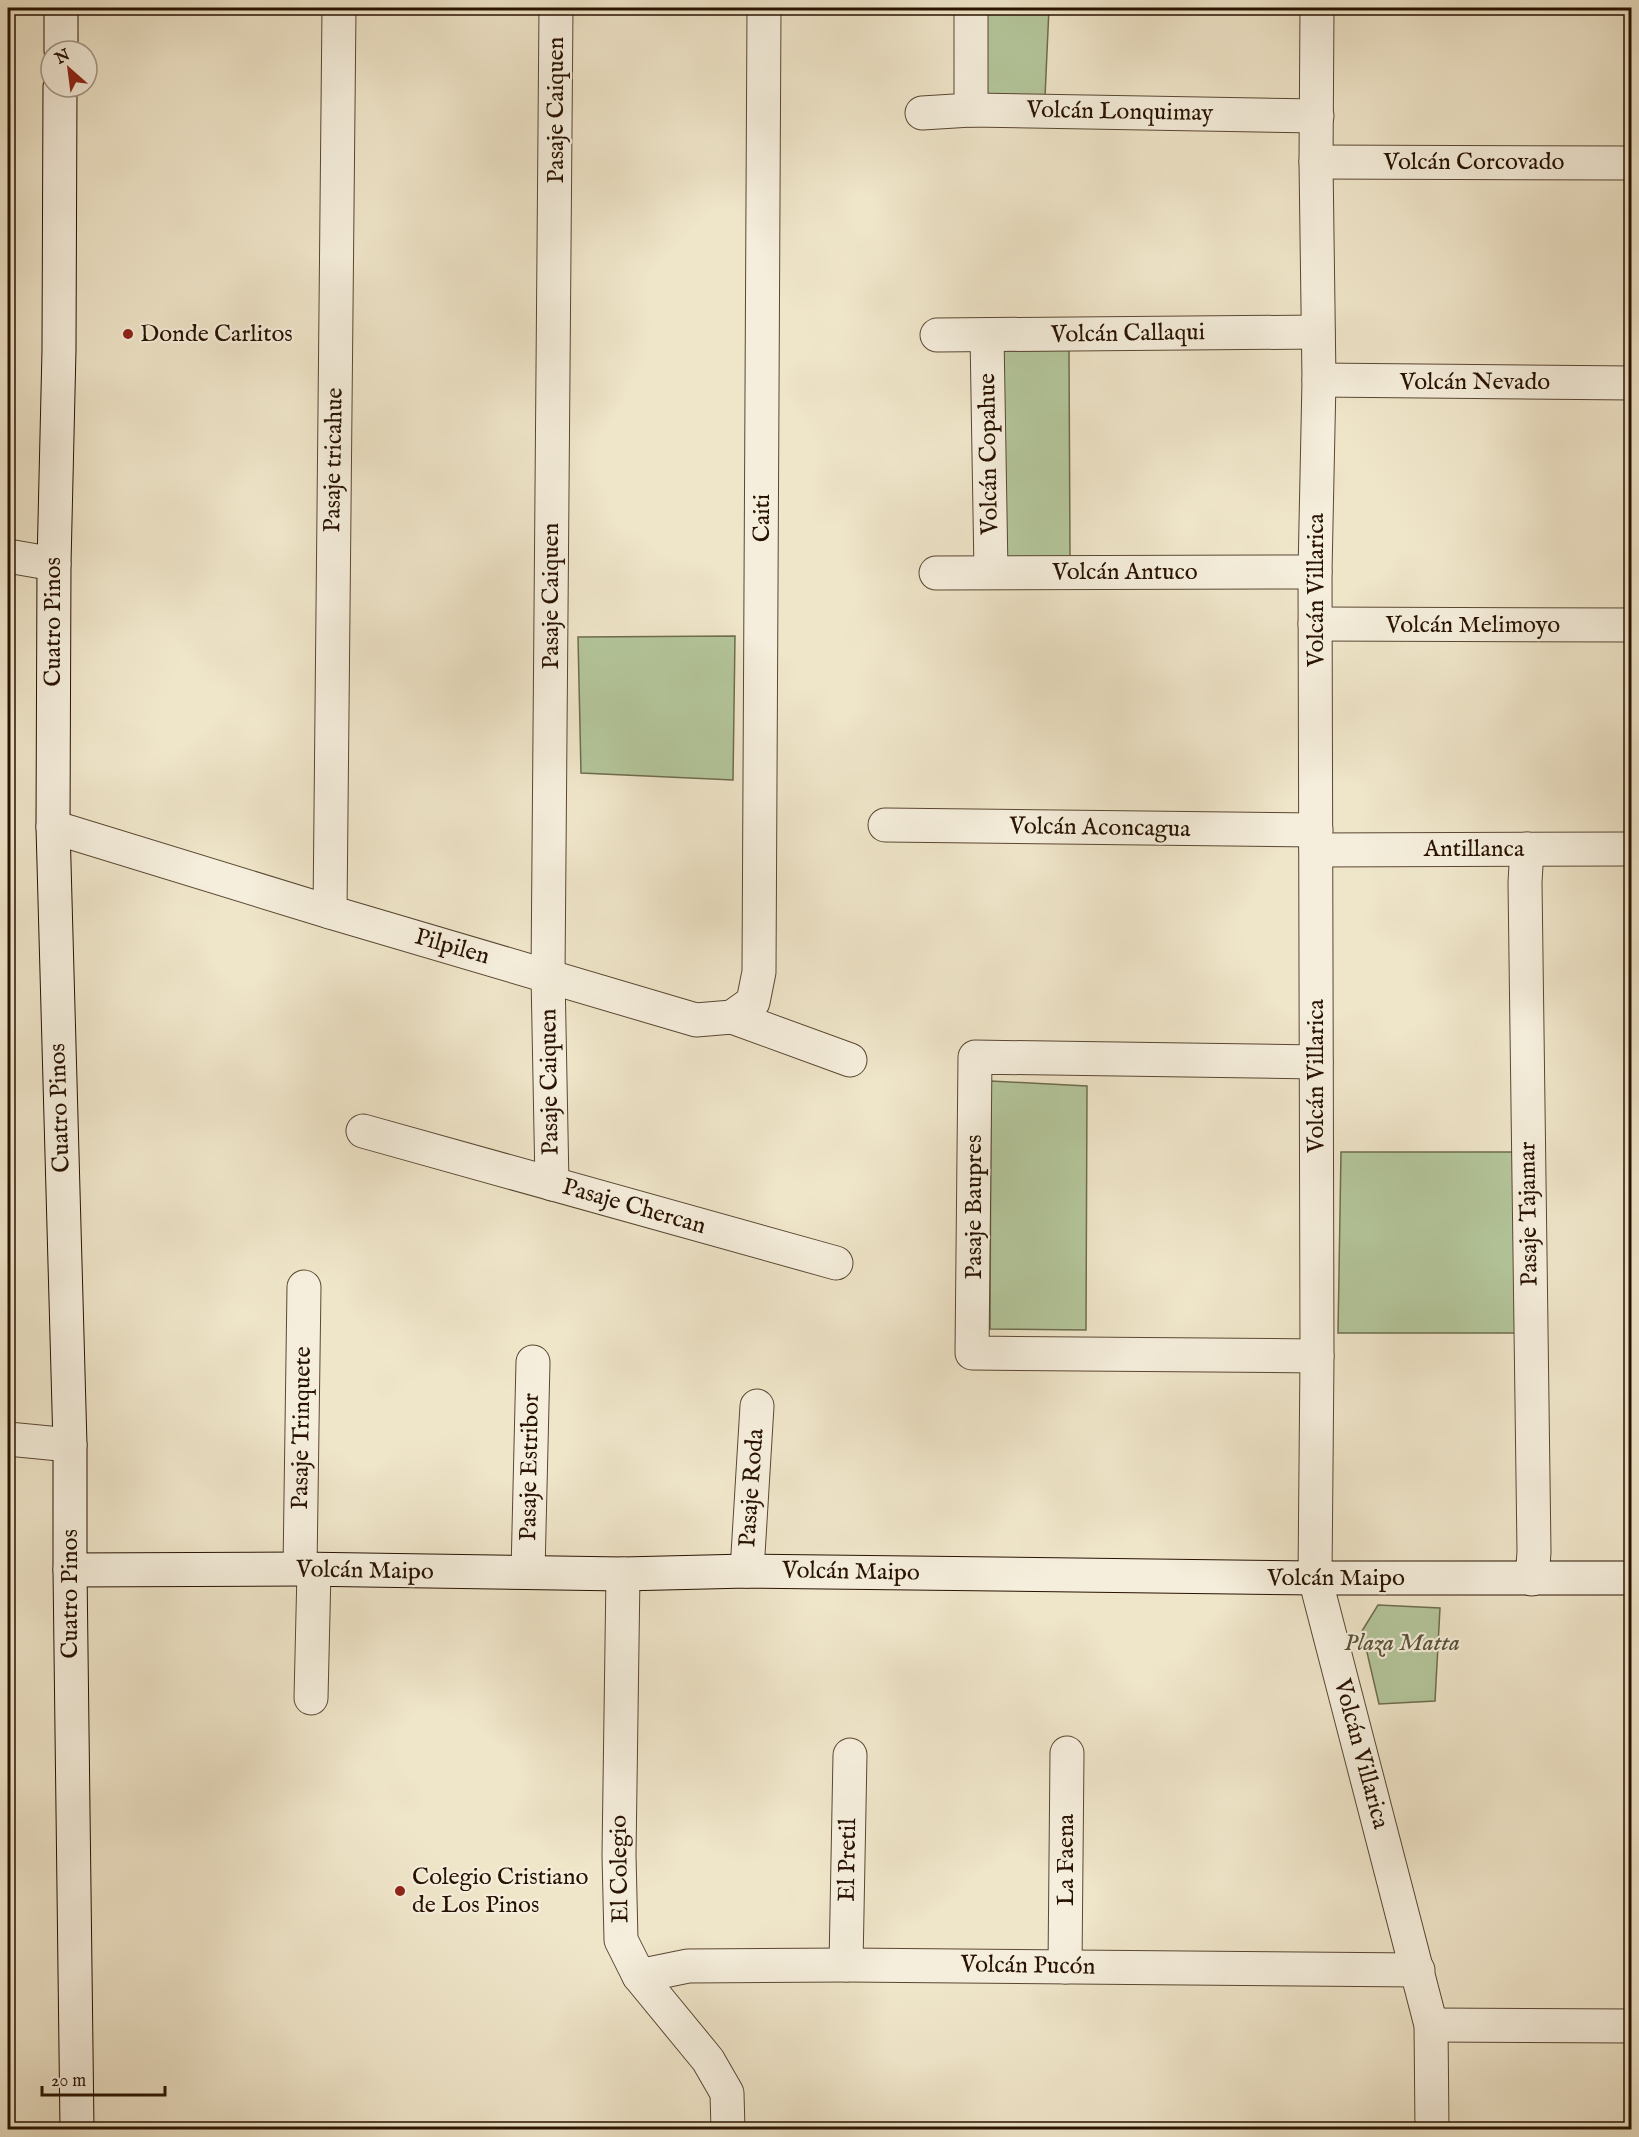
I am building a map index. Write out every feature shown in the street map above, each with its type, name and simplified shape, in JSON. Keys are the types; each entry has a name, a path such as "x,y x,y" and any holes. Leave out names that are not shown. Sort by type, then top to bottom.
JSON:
{"street":[{"path":"61,8 61,39"},
{"name":"Pasaje tricahue","path":"330,912 339,8"},
{"name":"Pasaje Caiquen","path":"552,1184 548,975 556,8"},
{"name":"Caiti","path":"732,1017 753,1002 759,972 764,8"},
{"path":"971,8 971,110"},
{"name":"Volcán Villarica","path":"1317,8 1316,162 1319,380 1315,572 1317,1356 1315,1578 1431,2025 1432,2130"},
{"name":"Cuatro Pinos","path":"60,99 52,827 70,1445 78,2130"},
{"name":"Volcán Lonquimay","path":"922,113 971,110 1317,116"},
{"name":"Volcán Corcovado","path":"1316,162 1632,163"},
{"name":"Volcán Callaqui","path":"938,335 1318,332"},
{"name":"Volcán Copahue","path":"987,335 991,572"},
{"name":"Volcán Nevado","path":"1319,380 1632,383"},
{"path":"8,556 54,564"},
{"name":"Volcán Antuco","path":"936,573 1315,572"},
{"name":"Volcán Melimoyo","path":"1315,624 1632,625"},
{"name":"Volcán Aconcagua","path":"885,825 1316,840"},
{"name":"Pilpilen","path":"52,827 696,1020 732,1017 850,1060"},
{"name":"Antillanca","path":"1316,840 1527,849 1632,849"},
{"name":"Pasaje Tajamar","path":"1527,849 1525,882 1534,1552 1532,1579"},
{"name":"Pasaje Baupres","path":"1316,1062 975,1057 972,1353 1317,1356"},
{"name":"Pasaje Chercan","path":"363,1131 836,1263"},
{"name":"Pasaje Trinquete","path":"304,1287 307,1570 311,1698"},
{"name":"Pasaje Estribor","path":"528,1572 533,1362"},
{"name":"Pasaje Roda","path":"747,1571 757,1406"},
{"path":"8,1439 70,1445"},
{"name":"Volcán Maipo","path":"70,1570 623,1574 747,1571 1315,1578 1632,1578"},
{"name":"El Colegio","path":"623,1574 618,1855 621,1940 639,1976 708,2060 727,2093 728,2130"},
{"name":"La Faena","path":"1065,1967 1067,1753"},
{"name":"El Pretil","path":"846,1965 850,1755"},
{"name":"Volcán Pucón","path":"639,1976 688,1966 846,1965 1418,1970"},
{"path":"1431,2025 1632,2026"}],"green space":[{"path":"971,8 1049,8 1045,97 969,99"},
{"path":"1069,350 1070,557 1002,560 1002,351"},
{"path":"735,636 733,780 581,773 578,637"},
{"path":"991,1081 1087,1086 1086,1330 990,1329"},
{"path":"1341,1152 1513,1152 1516,1333 1338,1333"},
{"name":"Plaza Matta","path":"1378,1605 1440,1608 1435,1701 1379,1704 1362,1631"}],"place":[{"name":"Donde Carlitos","path":"128,334"},
{"name":"Colegio Cristiano de Los Pinos","path":"400,1891"}]}
